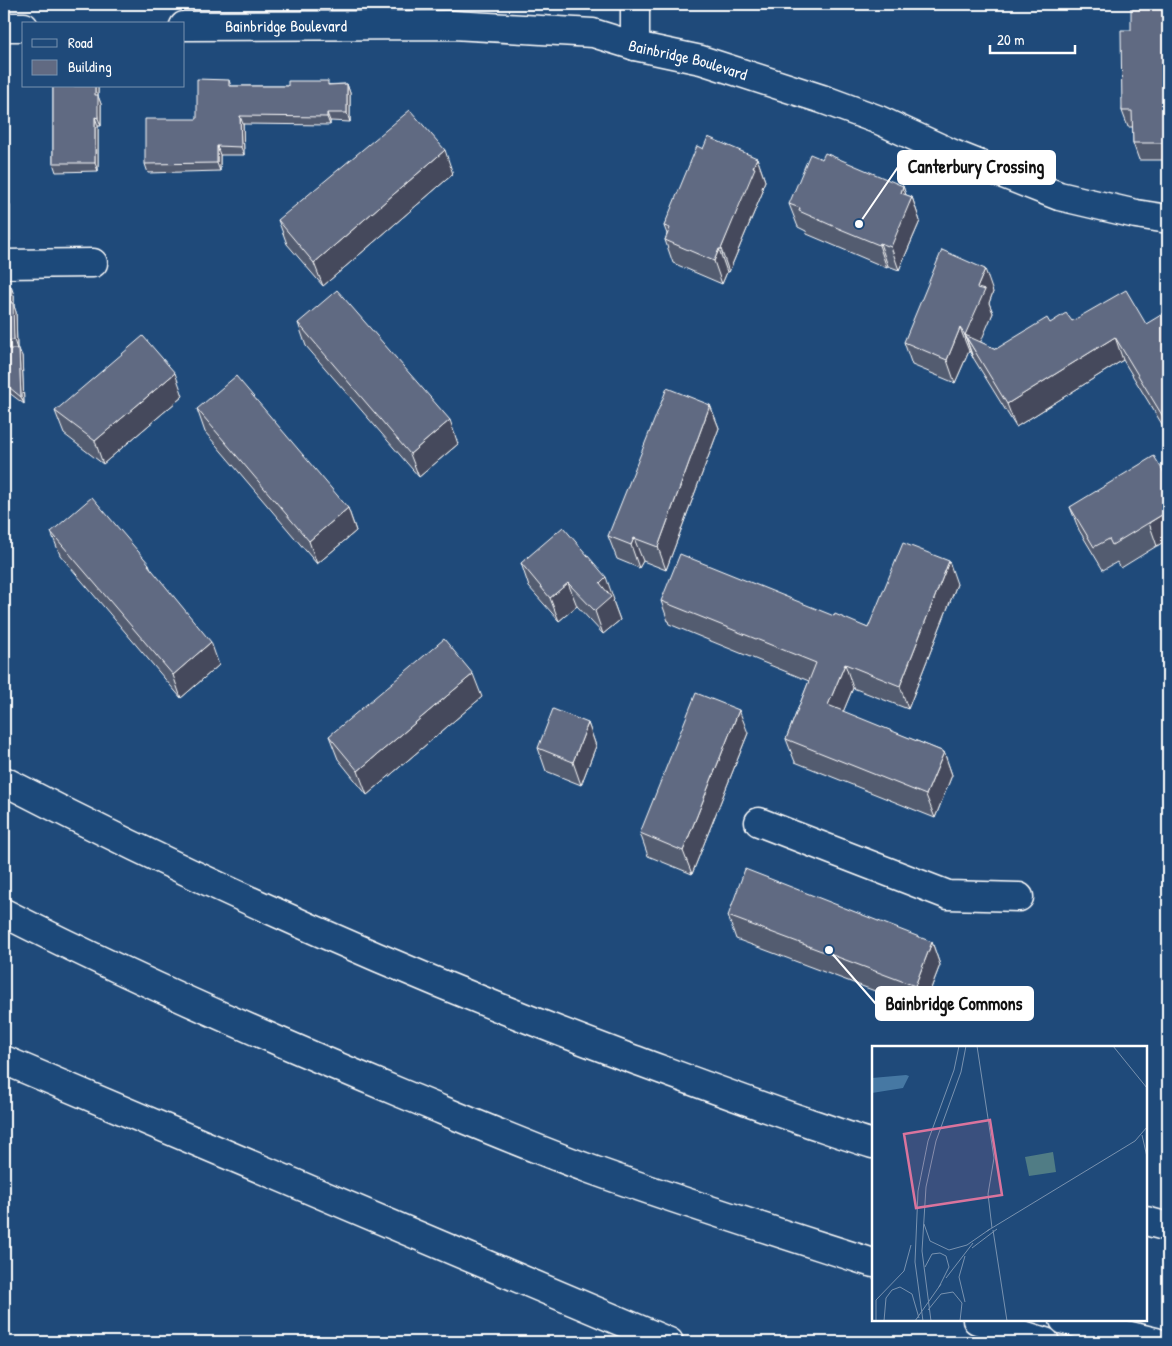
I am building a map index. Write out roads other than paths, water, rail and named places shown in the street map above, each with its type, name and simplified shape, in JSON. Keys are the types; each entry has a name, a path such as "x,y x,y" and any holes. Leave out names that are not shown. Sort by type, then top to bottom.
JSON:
{"main road":[{"path":"635,4 636,46"},
{"name":"Bainbridge Boulevard","path":"185,26 453,25 593,33 636,46 701,60 822,99 879,120 953,154 1058,196 1136,214 1168,219"},
{"path":"4,27 22,26"},
{"path":"4,264 93,264"},
{"path":"4,781 196,876 337,941 563,1033 697,1083 872,1144"},
{"path":"759,822 948,896 1020,897"},
{"path":"4,913 177,996 476,1125 585,1167 720,1214 872,1263"},
{"path":"4,1060 669,1342"},
{"path":"720,1214 872,1280"},
{"path":"1147,1217 1168,1219"},
{"path":"1147,1221 1168,1227"},
{"path":"980,1321 1044,1342"},
{"path":"1068,1321 1156,1342"}],"place":[{"name":"Canterbury Crossing","path":"859,224"},
{"name":"Bainbridge Commons","path":"829,950"}]}
